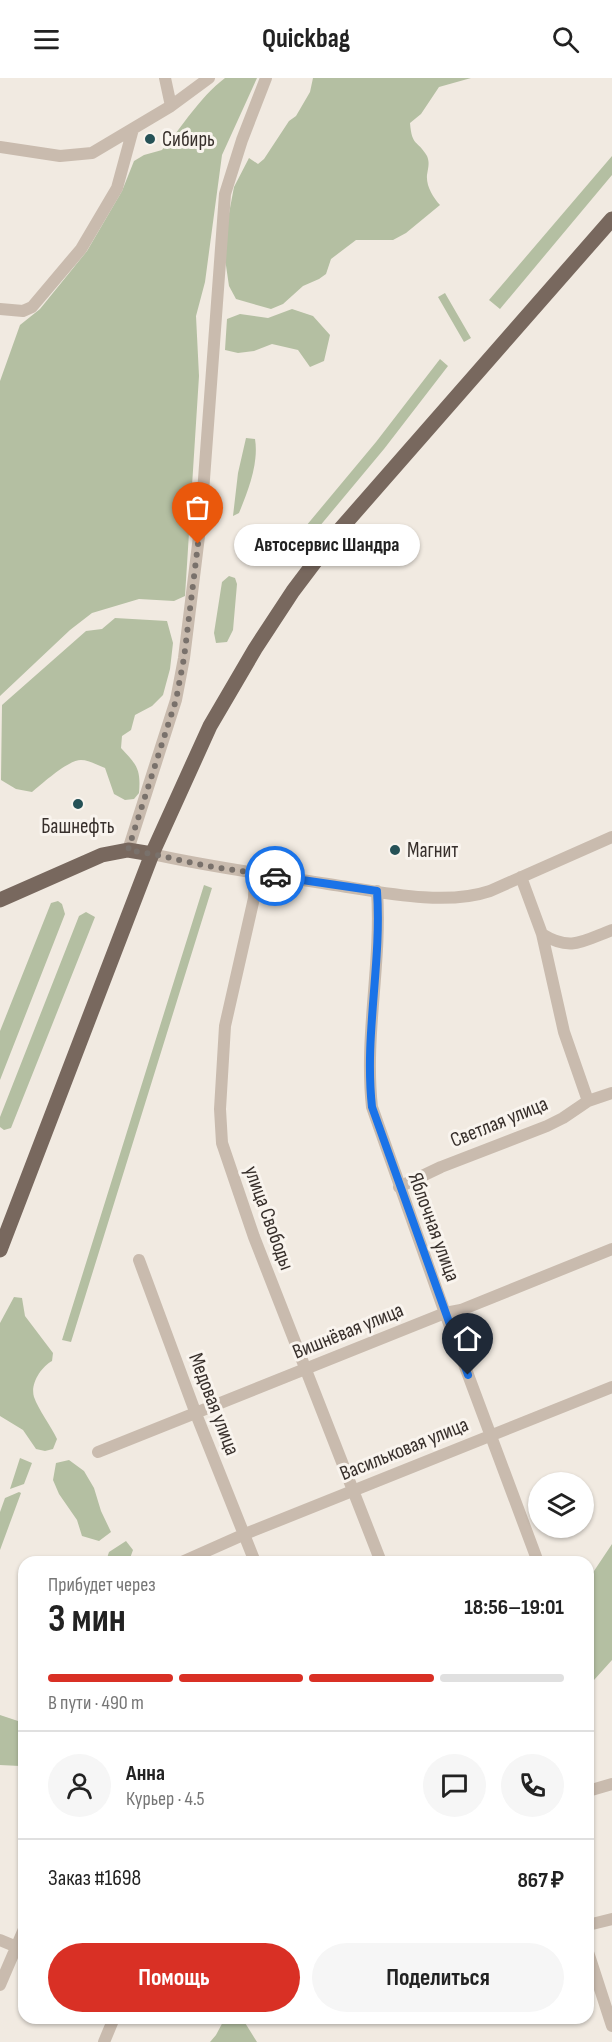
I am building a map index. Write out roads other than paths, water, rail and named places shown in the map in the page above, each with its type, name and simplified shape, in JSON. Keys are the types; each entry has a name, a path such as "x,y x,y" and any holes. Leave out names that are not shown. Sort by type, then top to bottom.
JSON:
{"main road":[{"path":"0,1250 152,854 210,726 255,649 293,591 336,534 612,219"},
{"path":"0,900 102,855 128,850 152,854"}],"street":[{"path":"165,78 171,106"},
{"path":"0,147 60,156 92,153 171,106 209,78"},
{"path":"128,850 176,700 184,658 201,520 225,194 242,140 266,78"},
{"path":"0,309 23,311 32,307 81,249 117,188 133,129"},
{"path":"152,854 207,866 377,891 455,899 490,891 612,837"},
{"name":"улица Свободы","path":"255,873 254,898 225,1026 220,1109 222,1143 254,1237 379,1556"},
{"path":"521,877 542,934 564,1032 588,1101"},
{"name":"Яблочная улица","path":"377,891 378,950 369,1077 372,1107 399,1187 536,1556"},
{"path":"542,934 553,941 571,945 612,930"},
{"name":"Светлая улица","path":"399,1187 441,1167 547,1126 588,1101 612,1093"},
{"name":"Вишнёвая улица","path":"98,1452 445,1313 461,1310 612,1249"},
{"name":"Медовая улица","path":"139,1260 196,1414 253,1556"},
{"name":"Васильковая улица","path":"194,1556 612,1386"},
{"path":"594,1789 612,1784"},
{"path":"594,1924 612,1919"},
{"path":"0,1940 18,1947"},
{"path":"0,1984 18,1952"},
{"path":"594,1970 612,2026"},
{"path":"104,2042 112,2024"}],"place":[{"name":"Сибирь","path":"150,139"},
{"name":"Автосервис Шандра","path":"198,544"},
{"name":"Башнефть","path":"78,804"},
{"name":"Магнит","path":"395,850"}]}
